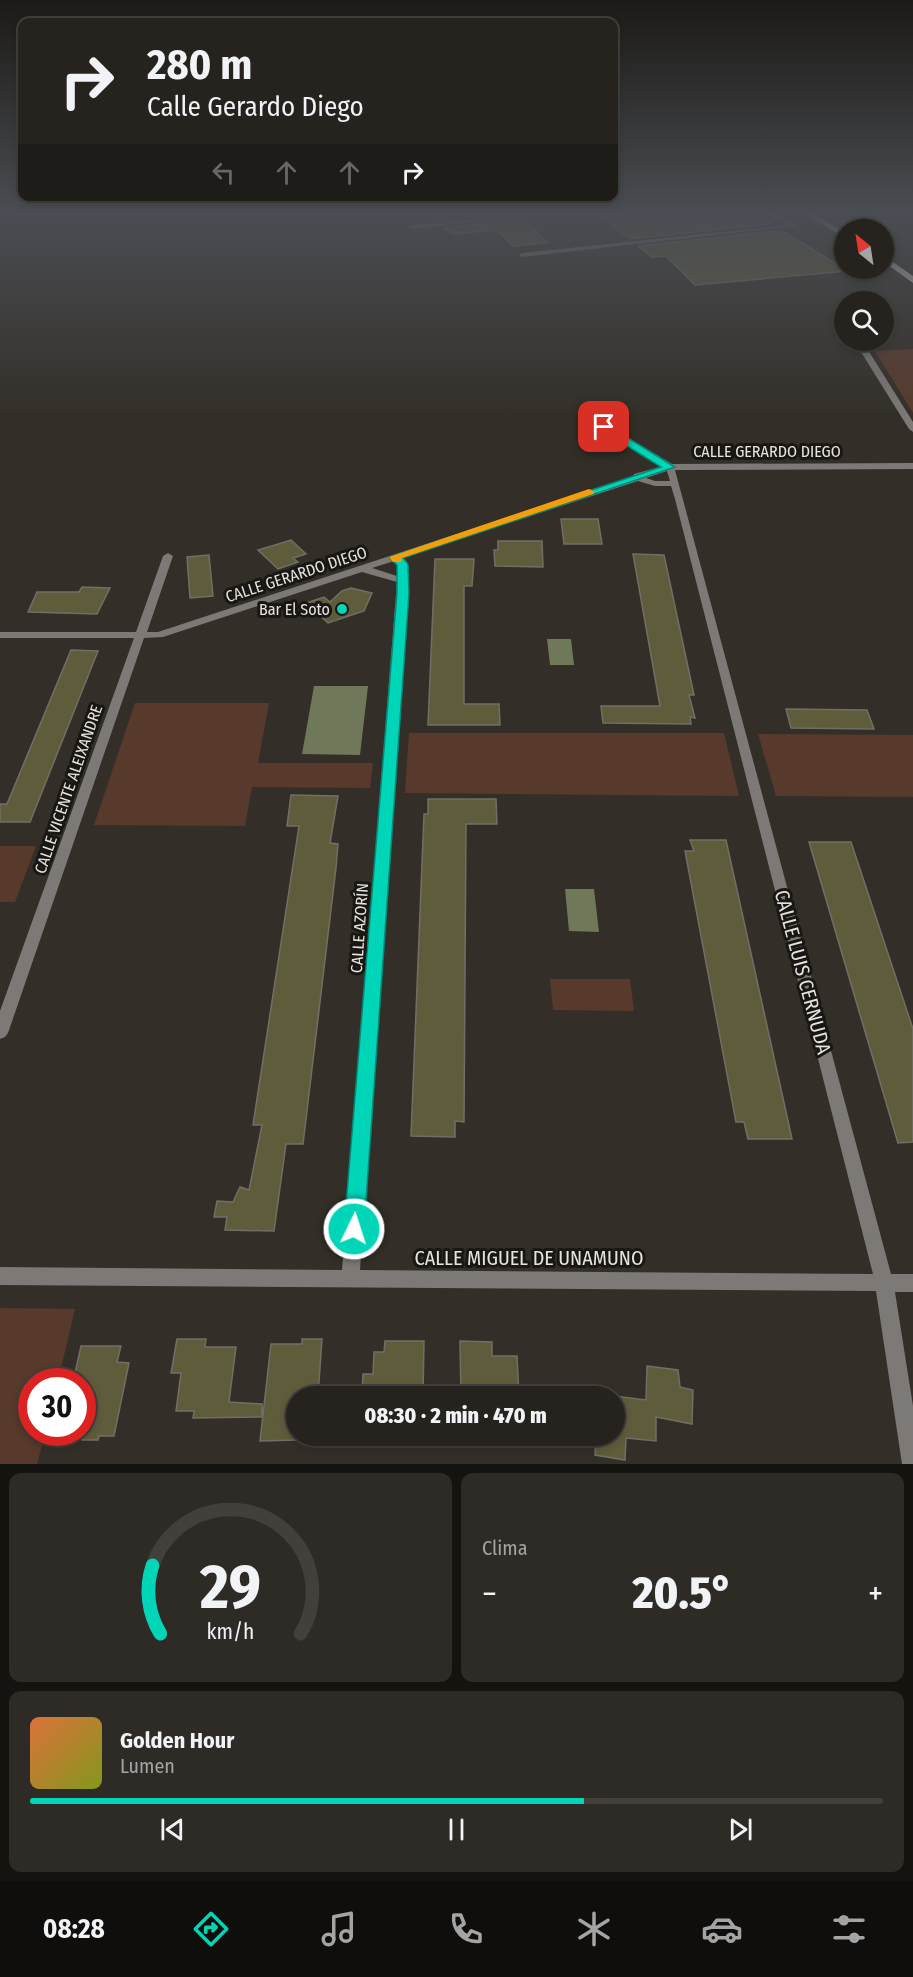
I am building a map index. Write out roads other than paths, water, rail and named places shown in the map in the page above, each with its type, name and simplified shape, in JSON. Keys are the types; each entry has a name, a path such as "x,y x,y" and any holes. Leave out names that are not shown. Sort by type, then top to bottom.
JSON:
{"street":[{"path":"865,352 913,429"},
{"path":"604,427 670,467"},
{"name":"CALLE GERARDO DIEGO","path":"0,634 159,635 670,467 913,466"},
{"name":"CALLE LUIS CERNUDA","path":"670,467 884,1282 912,1464"},
{"path":"637,476 644,481 658,484 675,483"},
{"name":"CALLE VICENTE ALEIXANDRE","path":"0,1034 168,556"},
{"name":"CALLE AZORÍN","path":"350,1279 403,580 402,564 395,557"},
{"path":"361,568 389,578 403,580"},
{"name":"CALLE MIGUEL DE UNAMUNO","path":"0,1276 913,1283"}],"place":[{"name":"Bar El Soto","path":"342,609"}]}
